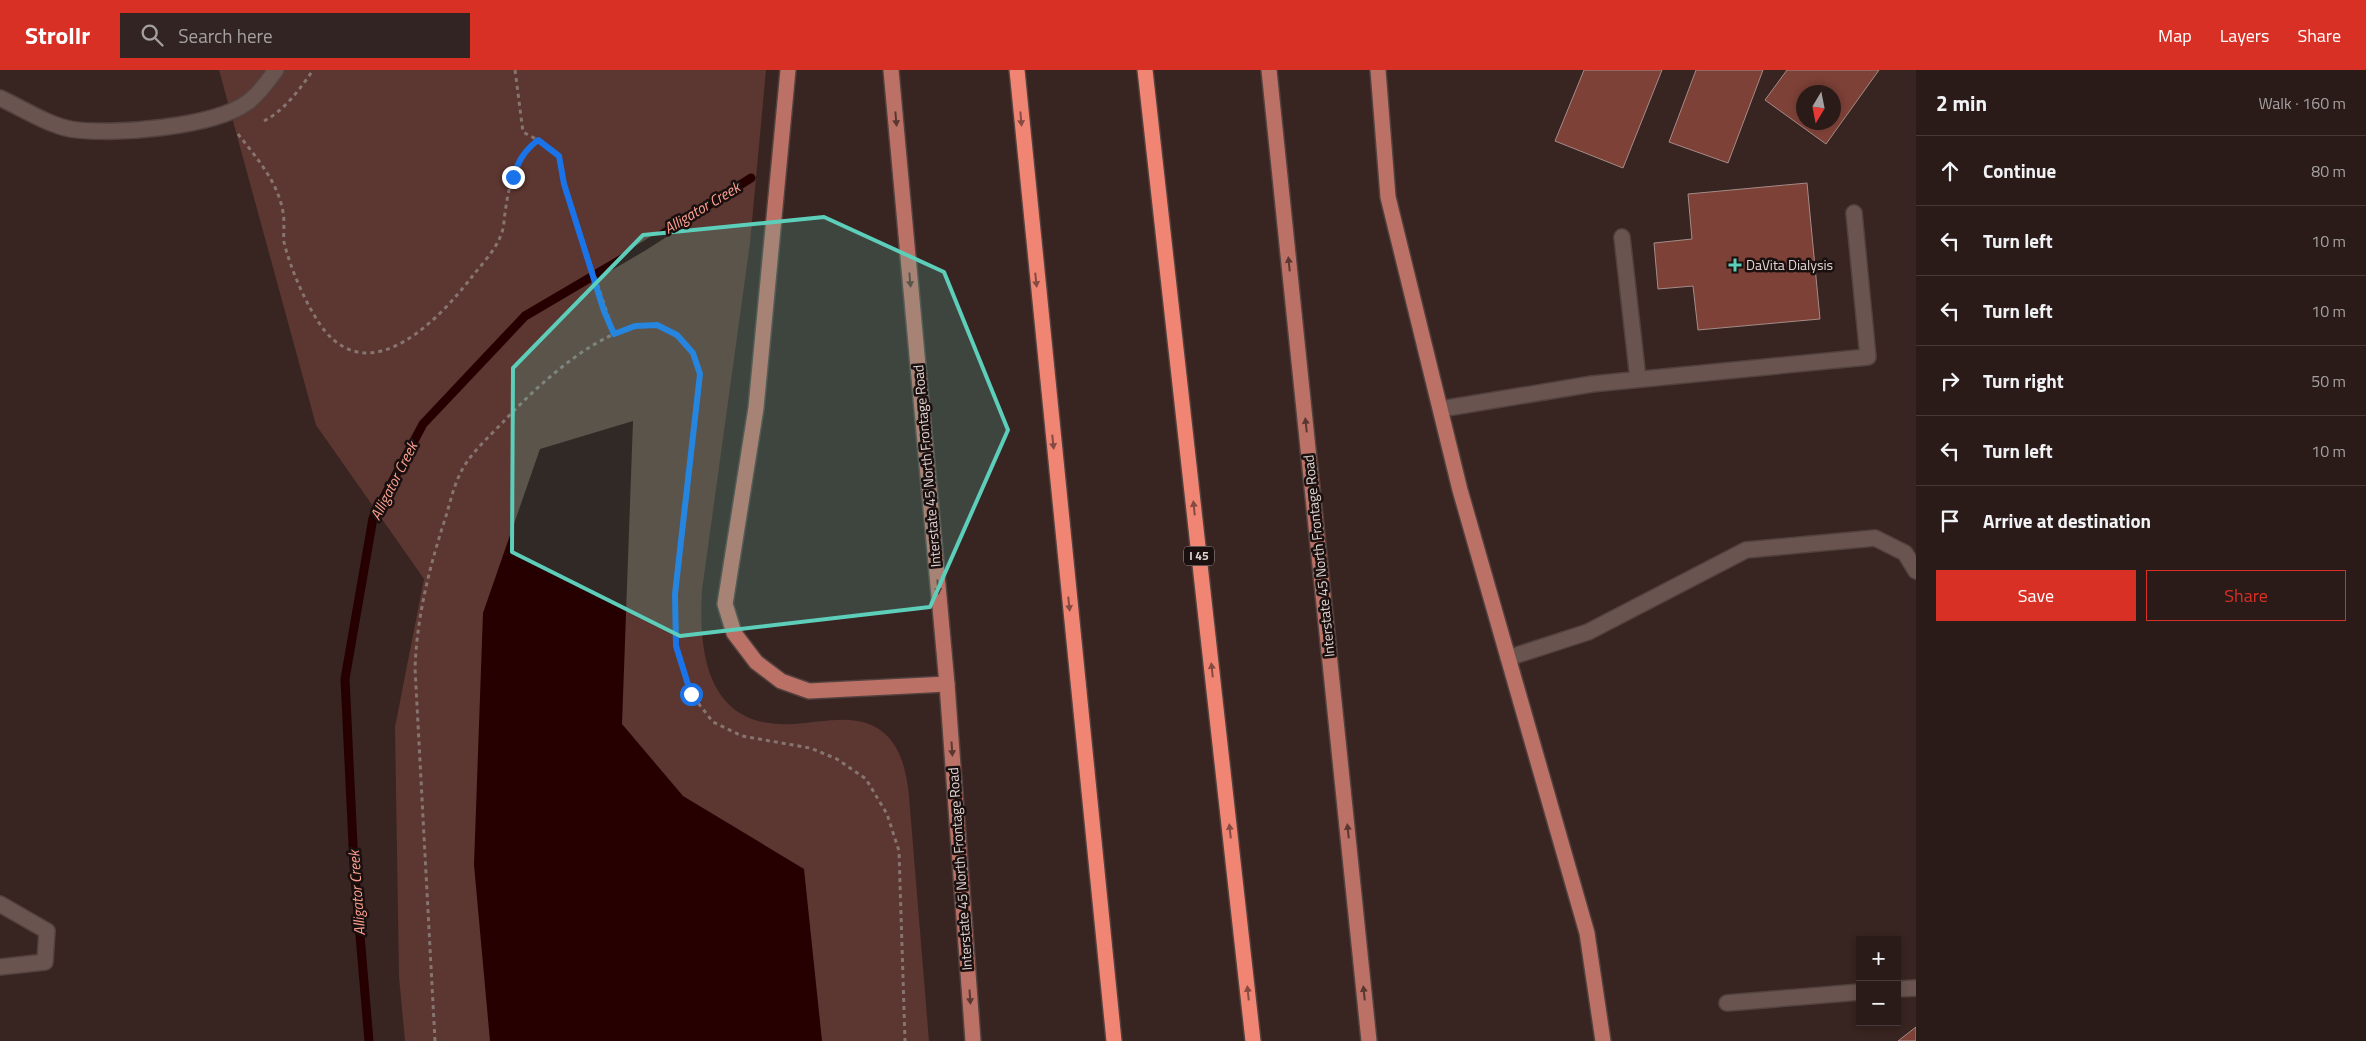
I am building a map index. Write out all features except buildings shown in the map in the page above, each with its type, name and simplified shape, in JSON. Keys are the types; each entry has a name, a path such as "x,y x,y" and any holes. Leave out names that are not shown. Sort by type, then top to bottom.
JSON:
{"highway":[{"path":"1016,70 1114,1041"},
{"name":"I 45","path":"1145,70 1253,1041"}],"main road":[{"path":"788,70 756,408 725,604 734,632 756,662 781,681 809,691 947,684"},
{"name":"Interstate 45 North Frontage Road","path":"891,70 947,684 973,1041"},
{"name":"Interstate 45 North Frontage Road","path":"1270,70 1369,1041"},
{"path":"1378,70 1388,197 1460,490 1587,933 1603,1041"}],"street":[{"path":"0,99 53,123 69,128 92,130 149,129 213,119 247,103 276,70"},
{"path":"1440,409 1592,384 1868,357 1854,213"},
{"path":"1622,238 1638,379"},
{"path":"1508,658 1588,632 1746,550 1875,538 1905,553 1916,572"},
{"path":"0,904 47,931 45,962 0,967"},
{"path":"1901,989 1916,988"},
{"path":"1727,1003 1856,992"}],"path":[{"path":"515,70 523,132 538,140 559,156 564,184 604,311 614,334"},
{"path":"238,134 264,169 275,190 283,211 284,242 307,306 326,332 347,349 368,353 393,347 422,330 451,303 490,253 502,234 508,194 519,159 526,149 538,140"},
{"path":"435,1041 415,668 421,608 440,535 459,474 480,447 536,387 598,342 635,326 657,325 677,335 693,353 700,374 675,594 676,646 691,694 713,722 742,736 810,748 837,759 866,779 887,814 899,851 905,1041"}],"highlighted area":[{"path":"824,217 944,272 1008,430 930,607 680,636 512,552 513,368 643,235"}],"shaded area":[{"path":"219,70 766,70 750,243 702,590 703,640 707,663 714,684 726,701 743,715 765,722 793,724 831,720 860,721 879,729 894,744 906,774 909,796 929,1041 405,1041 399,977 395,727 424,579 316,425"},
{"path":"633,421 622,724 683,796 804,869 822,1041 490,1041 474,865 483,613 540,449"}],"waterway":[{"name":"Alligator Creek","path":"369,1041 354,865 345,679 373,518 423,424 525,316 644,246 751,178"}],"place":[{"name":"DaVita Dialysis","path":"1735,265"}],"route":[{"path":"513,177 519,159 526,149 538,140 559,156 564,184 604,311 614,334 635,326 657,325 677,335 693,353 700,374 675,594 676,646 691,694"}]}
